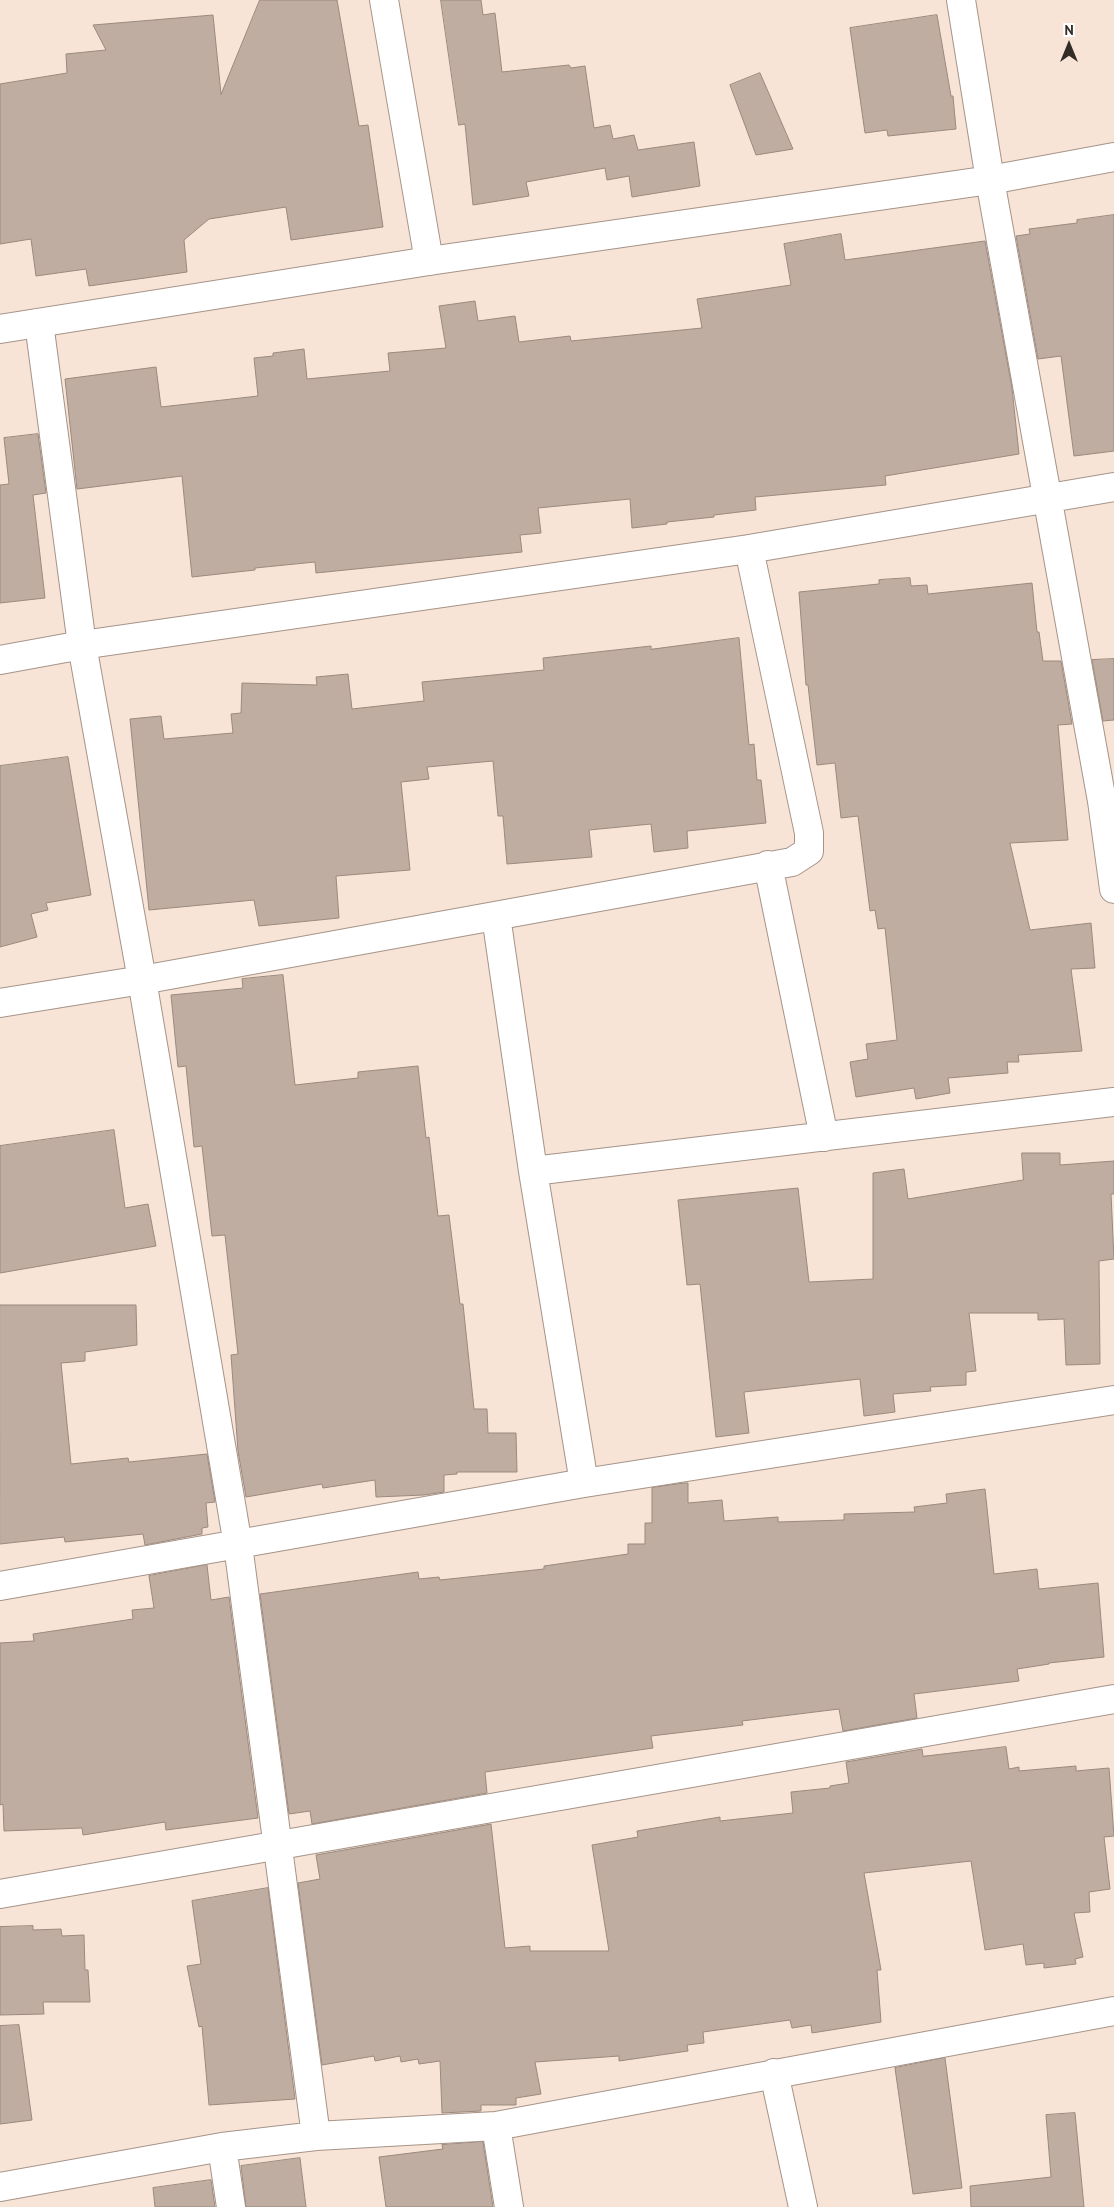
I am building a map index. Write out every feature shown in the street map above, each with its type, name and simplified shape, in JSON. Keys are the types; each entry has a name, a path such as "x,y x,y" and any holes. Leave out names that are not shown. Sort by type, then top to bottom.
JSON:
{"street":[{"path":"384,0 429,261"},
{"path":"961,0 990,180 1048,497 1108,800 1114,889"},
{"path":"0,329 429,261 990,180 1114,157"},
{"path":"39,323 82,645 142,980 238,1545 276,1846 316,2136"},
{"path":"0,660 82,645 750,549 1048,497 1114,488"},
{"path":"0,1002 142,980 792,862 809,851 809,833 750,549"},
{"path":"768,865 824,1138"},
{"path":"496,916 533,1170 584,1483"},
{"path":"533,1170 824,1138 1114,1102"},
{"path":"0,1586 584,1483 1114,1400"},
{"path":"0,1894 1114,1699"},
{"path":"0,2187 222,2148 316,2136 496,2126 1114,2011"},
{"path":"774,2073 803,2207"},
{"path":"496,2126 509,2207"},
{"path":"222,2148 230,2207"}],"building":[{"path":"260,0 337,0 359,126 368,125 383,227 291,240 286,207 209,219 184,240 187,272 89,286 86,269 36,276 31,239 0,244 0,84 67,73 66,54 106,50 93,25 213,15 221,94"},
{"path":"441,0 481,0 483,15 495,13 502,72 569,65 571,68 585,66 594,128 610,125 613,139 634,135 638,150 694,142 700,186 632,197 629,176 607,180 605,168 526,182 529,196 473,205 465,124 459,125"},
{"path":"937,15 951,96 953,96 956,129 888,136 887,130 865,133 850,28"},
{"path":"760,73 793,149 756,155 730,85"},
{"path":"1114,215 1114,451 1074,456 1061,356 1038,359 1016,236 1030,234 1029,229 1077,223 1077,220"},
{"path":"841,234 845,260 985,241 1012,388 1019,454 885,476 886,485 755,497 756,510 632,528 630,499 538,508 541,533 520,535 522,552 316,573 315,562 192,577 182,476 77,489 65,379 156,367 161,407 258,396 254,358 273,356 273,353 304,349 307,379 390,371 388,353 446,348 439,306 475,301 478,321 515,316 519,342 570,336 571,341 702,328 697,299 791,285 784,244"},
{"path":"38,434 46,493 33,495 45,598 0,603 0,485 9,484 4,438"},
{"path":"910,578 911,586 927,585 928,594 1032,583 1037,632 1039,632 1043,661 1061,661 1072,724 1058,725 1068,840 1010,843 1030,930 1091,923 1095,968 1071,969 1082,1051 1018,1055 1019,1062 1007,1062 1008,1073 948,1078 950,1093 916,1099 914,1088 856,1097 850,1062 868,1059 866,1044 897,1040 885,928 878,929 875,910 870,911 858,816 841,818 835,763 817,765 808,685 806,685 799,592 879,584 879,580"},
{"path":"739,638 749,745 754,744 757,780 761,780 766,823 687,831 688,848 654,852 651,824 589,830 592,857 507,864 503,816 498,816 493,761 427,767 429,779 401,782 410,870 336,876 339,918 259,926 254,900 149,910 130,719 161,716 164,739 233,733 231,714 241,713 242,683 317,685 316,677 348,674 352,709 424,701 422,682 544,670 543,658 651,646 651,649"},
{"path":"1114,659 1114,720 1103,721 1092,660"},
{"path":"68,757 91,895 46,903 48,910 31,914 37,937 0,947 0,766"},
{"path":"283,975 295,1085 358,1078 358,1072 418,1066 426,1138 429,1137 438,1216 449,1215 460,1304 463,1304 474,1409 487,1409 488,1433 516,1433 517,1472 457,1472 457,1474 444,1475 444,1492 424,1495 376,1497 375,1480 323,1488 322,1484 246,1497 238,1451 231,1355 238,1354 225,1235 212,1236 202,1146 194,1147 186,1066 178,1067 171,995 243,988 242,979"},
{"path":"114,1130 125,1208 148,1204 156,1246 0,1273 0,1146"},
{"path":"1022,1153 1060,1153 1060,1165 1114,1161 1114,1194 1111,1194 1114,1259 1099,1261 1100,1364 1066,1365 1064,1319 1038,1320 1038,1313 969,1313 976,1371 966,1372 966,1385 930,1387 931,1391 893,1394 895,1412 864,1416 860,1379 744,1392 749,1433 716,1437 700,1284 687,1285 678,1200 798,1188 809,1282 873,1279 873,1173 904,1169 908,1199 1023,1180"},
{"path":"0,1305 136,1305 137,1345 85,1352 85,1361 61,1363 71,1464 128,1458 129,1462 207,1454 215,1502 206,1503 208,1527 202,1528 202,1534 145,1545 143,1534 65,1542 64,1537 0,1544"},
{"path":"688,1483 688,1503 722,1500 724,1521 778,1517 778,1522 844,1520 844,1514 915,1512 914,1507 947,1503 946,1494 985,1489 994,1574 1037,1569 1039,1589 1098,1583 1104,1657 1049,1663 1017,1669 1019,1681 914,1694 917,1718 843,1731 839,1709 742,1721 743,1725 651,1736 653,1748 485,1772 487,1793 312,1824 310,1811 289,1814 260,1594 418,1572 419,1579 439,1577 440,1580 544,1569 544,1566 628,1554 628,1544 645,1544 645,1523 652,1523 652,1488"},
{"path":"207,1565 211,1600 229,1597 258,1818 166,1830 165,1822 83,1835 82,1828 4,1831 3,1804 0,1805 0,1643 34,1641 33,1634 133,1619 132,1610 154,1608 149,1576"},
{"path":"1006,1747 1009,1769 1019,1767 1019,1771 1076,1766 1076,1771 1109,1768 1114,1836 1104,1837 1110,1889 1089,1892 1090,1912 1074,1913 1083,1957 1075,1959 1076,1964 1044,1968 1044,1963 1026,1965 1023,1944 985,1950 971,1861 864,1873 881,1970 877,1970 881,2022 812,2033 811,2025 792,2028 790,2020 703,2032 704,2043 687,2045 688,2051 619,2061 619,2056 535,2062 541,2094 516,2098 516,2105 481,2105 481,2111 442,2113 440,2061 419,2064 418,2059 401,2062 400,2056 375,2061 374,2056 322,2065 298,1883 320,1879 316,1855 491,1824 505,1948 530,1946 530,1951 609,1951 592,1845 638,1837 637,1831 720,1817 720,1821 793,1813 791,1792 830,1788 830,1786 849,1783 846,1762 922,1749 923,1756"},
{"path":"268,1888 295,2099 209,2105 202,2026 199,2027 187,1966 201,1964 192,1901"},
{"path":"33,1926 33,1930 61,1929 62,1936 84,1935 85,1970 88,1970 90,2002 43,2002 44,2014 0,2015 0,1927"},
{"path":"19,2025 32,2120 0,2124 0,2026"},
{"path":"945,2058 962,2188 913,2194 895,2068"},
{"path":"1075,2113 1084,2207 971,2207 970,2186 1051,2177 1046,2115"},
{"path":"483,2142 493,2207 386,2207 379,2157 443,2149 442,2145"},
{"path":"300,2158 306,2207 246,2207 241,2166"},
{"path":"211,2180 215,2207 155,2207 153,2188"}]}
